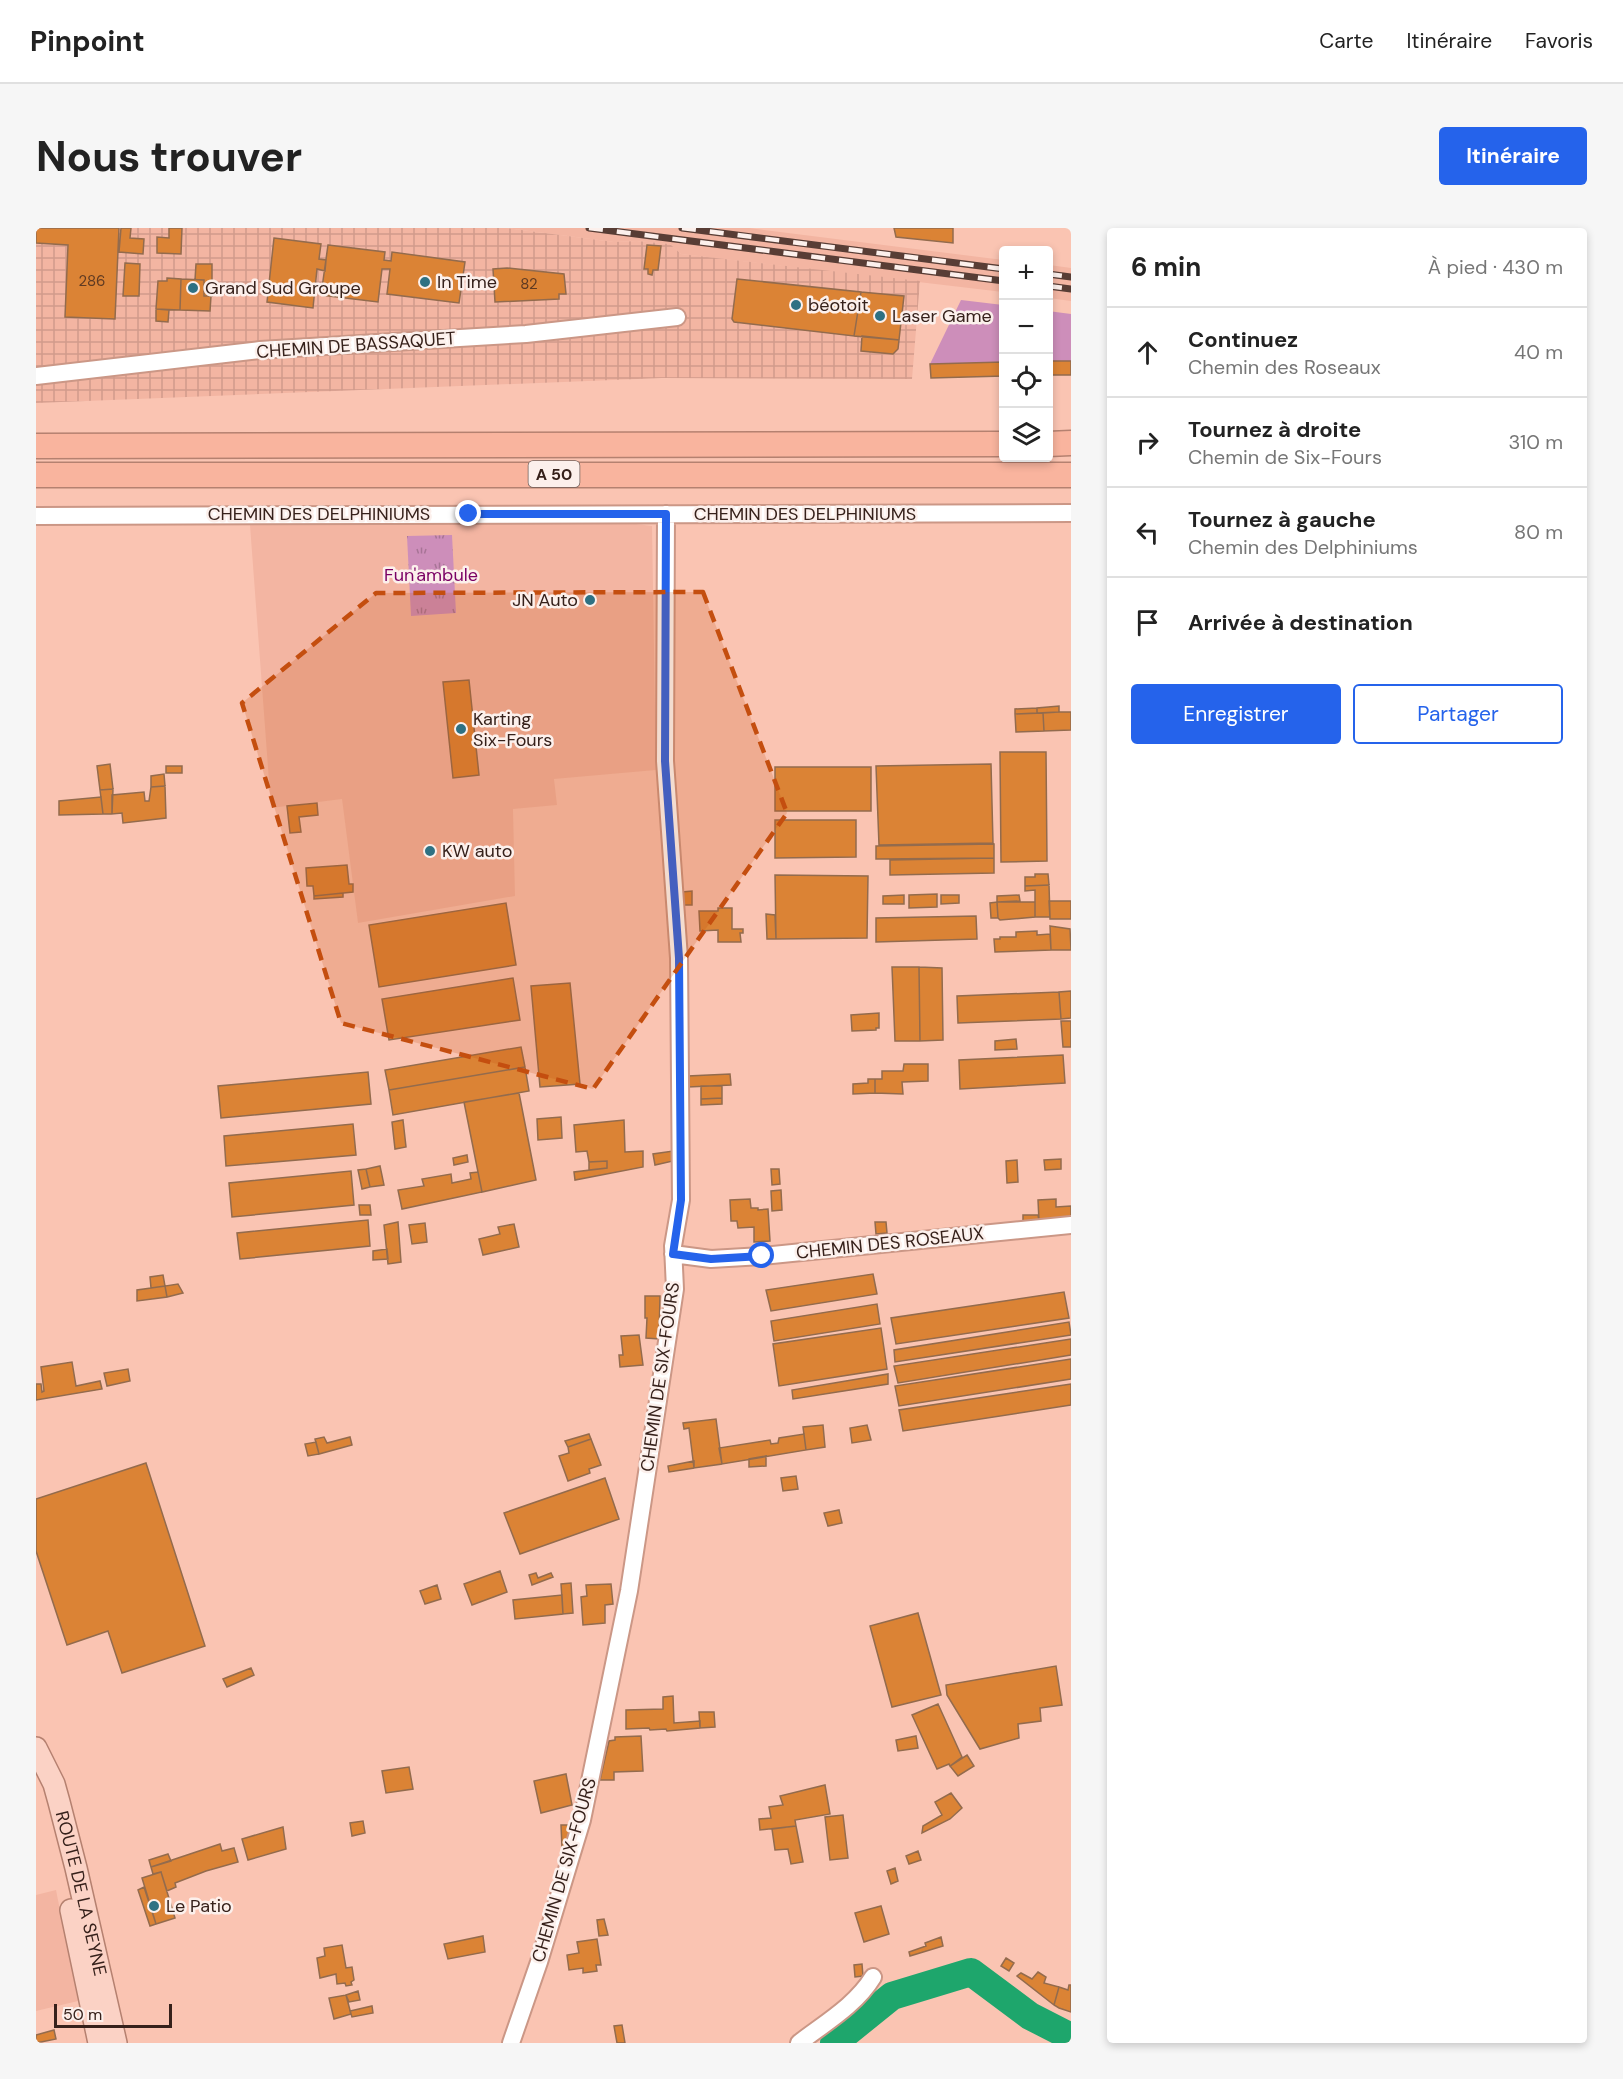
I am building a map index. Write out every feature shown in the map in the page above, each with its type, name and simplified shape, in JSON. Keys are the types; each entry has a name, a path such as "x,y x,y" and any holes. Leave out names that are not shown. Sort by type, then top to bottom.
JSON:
{"highway":[{"path":"1053,444 1071,443"},
{"name":"A 50","path":"36,446 999,444"},
{"name":"A 50","path":"36,475 1071,475"}],"main road":[{"name":"ROUTE DE LA SEYNE","path":"36,1748 54,1784 62,1813 117,2043"},
{"name":"ROUTE DE LA SEYNE","path":"36,1754 99,2043"}],"street":[{"name":"CHEMIN DE BASSAQUET","path":"36,376 260,350 526,334 677,317"},
{"name":"CHEMIN DES DELPHINIUMS","path":"36,516 1071,513"},
{"name":"CHEMIN DE SIX-FOURS","path":"511,2043 539,1962 582,1820 629,1591 675,1289 673,1254 681,1200 679,958 665,761 666,514"},
{"name":"CHEMIN DES ROSEAUX","path":"673,1254 711,1259 762,1256 1071,1226"},
{"path":"800,2043 854,2001 866,1989 873,1977"}],"highlighted area":[{"path":"703,592 787,813 593,1089 341,1023 242,703 376,593"}],"shaded area":[{"path":"36,228 506,228 614,242 637,241 670,244 681,254 920,281 912,379 662,378 36,403"},
{"path":"506,228 749,228 999,259 999,292 681,254 670,244 637,241 614,242"},
{"path":"1053,266 1071,268 1071,301 1053,299"},
{"path":"628,523 652,526 656,770 554,779 557,805 513,809 515,896 358,923 342,799 271,808 250,525"},
{"path":"56,1890 78,2001 36,2011 36,1895"}],"green space":[{"path":"961,300 999,305 999,362 930,364"},
{"path":"1053,312 1071,314 1071,361 1053,361"},
{"name":"Fun'ambule","path":"452,535 456,613 411,616 407,536"}],"building":[{"path":"36,228 119,228 115,319 65,317 68,245 36,243"},
{"path":"121,228 131,228 130,238 144,239 143,254 119,252"},
{"path":"169,228 182,228 181,254 157,253 157,237 169,238"},
{"path":"894,228 953,228 953,243 896,237"},
{"path":"274,238 321,244 319,259 326,260 325,271 317,269 313,308 267,302"},
{"name":"In Time","path":"328,245 385,252 384,260 391,261 392,252 465,262 459,303 387,294 390,269 382,269 378,302 321,295"},
{"path":"647,245 661,246 658,270 653,270 652,275 648,274 648,269 644,269"},
{"path":"125,263 140,264 139,296 123,296"},
{"path":"196,264 212,264 212,296 204,296 204,280 195,280"},
{"path":"507,268 564,274 566,294 559,294 559,299 495,302 493,269"},
{"path":"167,278 181,279 180,310 156,309 158,281 167,281"},
{"name":"Grand Sud Groupe","path":"181,279 204,280 204,296 211,296 210,311 180,310"},
{"name":"béotoit","path":"737,279 861,292 854,336 734,322 732,319"},
{"name":"Laser Game","path":"861,292 904,296 899,340 854,336"},
{"path":"156,309 169,310 168,322 156,321"},
{"path":"862,336 899,340 898,349 893,354 861,351"},
{"path":"1053,361 1071,361 1071,375 1053,375"},
{"path":"999,362 999,376 931,378 930,364"},
{"name":"Karting Six-Fours","path":"469,680 479,775 453,778 443,682"},
{"path":"1059,706 1059,712 1037,713 1037,708"},
{"path":"1037,708 1037,713 1015,714 1015,709"},
{"path":"1071,712 1071,730 1044,731 1043,713"},
{"path":"1043,713 1044,731 1016,732 1015,714"},
{"path":"1000,752 1046,752 1047,861 1001,862"},
{"path":"110,764 113,789 100,790 97,766"},
{"path":"991,764 993,843 879,845 876,766"},
{"path":"166,766 182,766 182,773 166,773"},
{"path":"775,767 871,767 871,811 775,811"},
{"path":"164,774 165,786 151,787 151,776"},
{"path":"165,786 166,818 123,823 122,813 112,814 112,795 144,792 145,801 149,801 151,787"},
{"path":"113,789 112,814 103,814 100,790"},
{"path":"101,797 103,814 59,815 59,801"},
{"path":"317,803 318,815 299,817 301,832 290,833 287,806"},
{"path":"775,820 856,820 856,857 775,858"},
{"path":"994,844 994,858 876,859 876,846"},
{"path":"994,858 994,873 890,875 890,860"},
{"path":"347,865 349,884 353,884 353,892 314,896 313,886 307,886 306,868"},
{"path":"1035,874 1048,874 1049,885 1025,886 1025,877 1035,877"},
{"path":"775,875 868,876 867,938 776,939"},
{"path":"1049,885 1050,917 1035,917 1035,890 1025,891 1025,886"},
{"path":"692,891 692,905 682,905 682,892"},
{"path":"343,893 343,897 314,899 314,896"},
{"path":"937,894 937,907 909,908 909,895"},
{"path":"904,895 904,904 883,904 883,896"},
{"path":"941,895 959,895 959,903 941,904"},
{"path":"1019,895 1020,901 997,902 997,896"},
{"path":"1049,901 1071,901 1071,919 1050,919"},
{"path":"997,902 998,918 991,918 990,903"},
{"path":"997,902 1035,902 1035,917 1000,920"},
{"path":"506,903 516,965 379,987 369,925"},
{"path":"718,908 732,908 732,929 743,929 743,933 740,933 741,942 718,942 718,930 700,931 699,911 718,911"},
{"path":"766,914 775,915 776,939 767,939"},
{"path":"976,916 977,939 876,942 876,918"},
{"path":"1050,926 1070,929 1071,950 1051,950"},
{"path":"1037,931 1037,935 1050,934 1051,950 995,952 994,939 1016,937 1016,932"},
{"path":"892,967 919,967 920,1041 895,1041"},
{"path":"919,967 942,968 943,1040 920,1041"},
{"path":"513,978 520,1020 389,1040 382,999"},
{"path":"570,983 580,1084 540,1087 531,986"},
{"path":"1071,991 1071,1018 1061,1019 1059,992"},
{"path":"1059,992 1061,1019 958,1023 957,996"},
{"path":"879,1013 879,1028 876,1030 852,1031 851,1015"},
{"path":"1061,1021 1071,1021 1071,1047 1063,1047"},
{"path":"1016,1039 1017,1049 995,1050 995,1041"},
{"path":"521,1047 525,1067 389,1090 385,1070"},
{"path":"1063,1055 1065,1083 960,1089 959,1060"},
{"path":"904,1064 928,1064 928,1081 902,1082 903,1094 875,1093 875,1079 882,1079 882,1071 903,1071"},
{"path":"525,1067 529,1091 393,1115 389,1090"},
{"path":"368,1072 371,1104 221,1118 218,1086"},
{"path":"730,1074 731,1085 688,1087 688,1076"},
{"path":"868,1079 875,1079 875,1093 853,1094 853,1084 868,1083"},
{"path":"701,1086 722,1086 722,1098 701,1099"},
{"path":"519,1093 536,1180 482,1192 464,1102"},
{"path":"722,1098 722,1104 701,1105 701,1099"},
{"path":"561,1117 562,1138 538,1140 537,1119"},
{"path":"403,1120 406,1147 395,1149 392,1122"},
{"path":"624,1120 625,1152 643,1151 643,1167 575,1180 574,1172 607,1168 607,1161 589,1162 587,1151 576,1152 574,1125"},
{"path":"353,1124 356,1155 226,1166 224,1136"},
{"path":"673,1151 673,1161 655,1165 653,1154"},
{"path":"467,1155 468,1162 454,1165 453,1158"},
{"path":"1061,1159 1061,1169 1045,1170 1044,1160"},
{"path":"1017,1160 1018,1182 1007,1183 1006,1161"},
{"path":"607,1161 607,1168 589,1170 589,1162"},
{"path":"380,1166 384,1185 370,1187 366,1169"},
{"path":"366,1169 370,1187 362,1189 358,1170"},
{"path":"771,1169 779,1169 780,1184 772,1185"},
{"path":"351,1171 354,1205 232,1217 229,1183"},
{"path":"478,1172 482,1192 402,1209 398,1190 424,1186 422,1179 451,1174 452,1183 471,1179 470,1173"},
{"path":"781,1190 782,1210 772,1211 771,1191"},
{"path":"750,1199 751,1208 768,1209 770,1241 754,1242 754,1227 738,1228 737,1221 731,1221 730,1200"},
{"path":"1056,1199 1056,1207 1071,1206 1071,1219 1039,1221 1038,1200"},
{"path":"359,1205 370,1205 371,1215 360,1215"},
{"path":"1023,1215 1038,1215 1039,1221 1023,1222"},
{"path":"368,1220 370,1246 240,1259 237,1233"},
{"path":"398,1222 401,1262 388,1264 384,1225"},
{"path":"875,1222 886,1222 887,1233 876,1234"},
{"path":"425,1223 427,1242 412,1244 409,1225"},
{"path":"514,1224 519,1247 483,1255 479,1239 500,1234 498,1227"},
{"path":"387,1249 388,1259 373,1260 373,1251"},
{"path":"873,1274 877,1294 771,1311 766,1290"},
{"path":"163,1275 165,1286 151,1288 150,1277"},
{"path":"178,1284 183,1293 167,1297 165,1286"},
{"path":"165,1286 167,1297 137,1301 137,1290"},
{"path":"1064,1292 1069,1318 896,1344 891,1318"},
{"path":"645,1296 660,1296 659,1339 646,1338"},
{"path":"877,1304 880,1324 774,1341 771,1321"},
{"path":"1069,1322 1071,1335 895,1362 894,1350"},
{"path":"881,1328 887,1369 779,1386 773,1344"},
{"path":"639,1335 643,1365 620,1367 619,1355 623,1355 621,1336"},
{"path":"1071,1339 1071,1355 898,1383 894,1366"},
{"path":"1071,1359 1071,1379 899,1406 895,1386"},
{"path":"72,1362 76,1386 100,1381 102,1389 36,1400 36,1384 41,1384 42,1392 44,1391 41,1367"},
{"path":"128,1369 130,1381 107,1386 104,1373"},
{"path":"888,1374 888,1384 793,1399 792,1390"},
{"path":"1071,1384 1071,1405 903,1431 899,1410"},
{"path":"716,1419 722,1464 694,1468 689,1428 684,1429 683,1423"},
{"path":"823,1425 825,1447 806,1450 803,1427"},
{"path":"867,1425 871,1440 852,1443 850,1428"},
{"path":"589,1434 591,1439 568,1447 565,1441"},
{"path":"804,1434 806,1450 722,1464 719,1448 770,1440 771,1444 778,1443 779,1438"},
{"path":"324,1437 327,1443 350,1437 352,1445 319,1454 315,1439"},
{"path":"591,1439 601,1465 589,1469 590,1473 568,1481 559,1456 569,1453 568,1447"},
{"path":"316,1442 319,1454 308,1456 305,1444"},
{"path":"766,1456 766,1466 749,1467 749,1459"},
{"path":"694,1461 694,1468 669,1472 668,1466"},
{"path":"146,1463 205,1646 122,1673 108,1631 67,1645 36,1551 36,1499"},
{"path":"796,1476 798,1489 783,1491 781,1478"},
{"path":"605,1478 619,1519 520,1554 504,1513"},
{"path":"839,1510 842,1523 828,1526 824,1513"},
{"path":"500,1571 507,1592 472,1605 464,1584"},
{"path":"536,1573 538,1578 551,1573 553,1577 532,1585 529,1575"},
{"path":"571,1583 573,1613 563,1614 561,1584"},
{"path":"611,1584 613,1604 605,1605 605,1623 583,1625 581,1597 587,1596 586,1585"},
{"path":"437,1585 441,1599 425,1604 420,1591"},
{"path":"562,1595 563,1614 515,1619 513,1600"},
{"path":"918,1613 941,1695 892,1707 870,1626"},
{"path":"1056,1666 1062,1705 1040,1708 1041,1721 1018,1724 1019,1738 980,1749 947,1695 946,1685"},
{"path":"251,1668 254,1675 227,1687 223,1679"},
{"path":"673,1696 674,1723 700,1721 700,1728 667,1731 666,1729 650,1730 649,1728 626,1729 626,1710 663,1709 663,1697"},
{"path":"938,1704 962,1757 950,1766 949,1764 937,1769 912,1715"},
{"path":"699,1712 714,1712 715,1727 700,1728"},
{"path":"641,1736 643,1771 614,1772 614,1780 600,1780 609,1741 615,1740 615,1737"},
{"path":"916,1736 918,1748 898,1751 896,1740"},
{"path":"967,1755 974,1766 958,1776 950,1766"},
{"path":"409,1767 413,1789 386,1793 382,1771"},
{"path":"566,1774 572,1805 541,1813 534,1781"},
{"path":"825,1785 830,1814 795,1820 796,1826 760,1830 759,1819 771,1818 769,1807 783,1805 780,1796"},
{"path":"951,1793 962,1808 950,1819 922,1833 923,1826 942,1815 935,1802"},
{"path":"843,1815 848,1858 830,1860 825,1817"},
{"path":"363,1821 365,1833 352,1836 350,1823"},
{"path":"561,1825 571,1825 572,1838 567,1850 562,1848"},
{"path":"796,1826 803,1862 791,1864 788,1849 775,1850 772,1829"},
{"path":"283,1827 286,1849 248,1860 242,1839"},
{"path":"220,1844 222,1851 234,1848 238,1862 175,1883 176,1887 167,1891 161,1872 153,1874 151,1867"},
{"path":"918,1851 921,1860 909,1864 906,1856"},
{"path":"168,1854 171,1861 151,1867 149,1860"},
{"path":"895,1868 898,1881 891,1884 887,1871"},
{"path":"161,1872 175,1918 156,1924 142,1878"},
{"path":"144,1887 156,1924 150,1926 138,1890"},
{"path":"881,1906 889,1934 864,1942 855,1913"},
{"path":"604,1919 608,1935 599,1936 597,1920"},
{"path":"483,1936 485,1952 448,1959 444,1944"},
{"path":"941,1937 943,1946 910,1956 909,1952"},
{"path":"597,1939 601,1965 596,1965 597,1971 583,1973 583,1968 569,1970 567,1955 579,1953 577,1942"},
{"path":"342,1945 346,1968 352,1967 354,1980 351,1982 352,1985 337,1984 336,1974 320,1978 317,1958 325,1956 324,1948"},
{"path":"1006,1958 1014,1963 1009,1971 1001,1966"},
{"path":"862,1964 863,1976 855,1977 854,1965"},
{"path":"1038,1972 1046,1977 1044,1983 1059,1987 1054,2005 1017,1976 1021,1973 1032,1979"},
{"path":"1071,1985 1071,2012 1054,2005 1059,1987 1068,1990"},
{"path":"358,1991 360,2000 349,2002 346,1995"},
{"path":"346,1995 351,2014 334,2019 329,1998"},
{"path":"372,2006 373,2013 352,2017 350,2011"},
{"path":"622,2025 625,2043 617,2043 614,2026"},
{"path":"54,2030 56,2039 36,2043 36,2035"}],"waterway":[{"path":"834,2043 892,1996 971,1972 1030,2016 1071,2037"}],"railway":[{"path":"589,228 999,280"},
{"path":"682,228 999,268"},
{"path":"1053,275 1071,277"},
{"path":"1053,287 1071,289"}],"place":[{"name":"In Time","path":"425,282"},
{"name":"Grand Sud Groupe","path":"193,288"},
{"name":"béotoit","path":"796,305"},
{"name":"Laser Game","path":"880,316"},
{"name":"JN Auto","path":"590,600"},
{"name":"Karting Six-Fours","path":"461,729"},
{"name":"KW auto","path":"430,851"},
{"name":"Le Patio","path":"154,1906"}],"route":[{"path":"469,514 666,514 665,761 679,944 681,1200 673,1254 711,1259 762,1256"}]}
